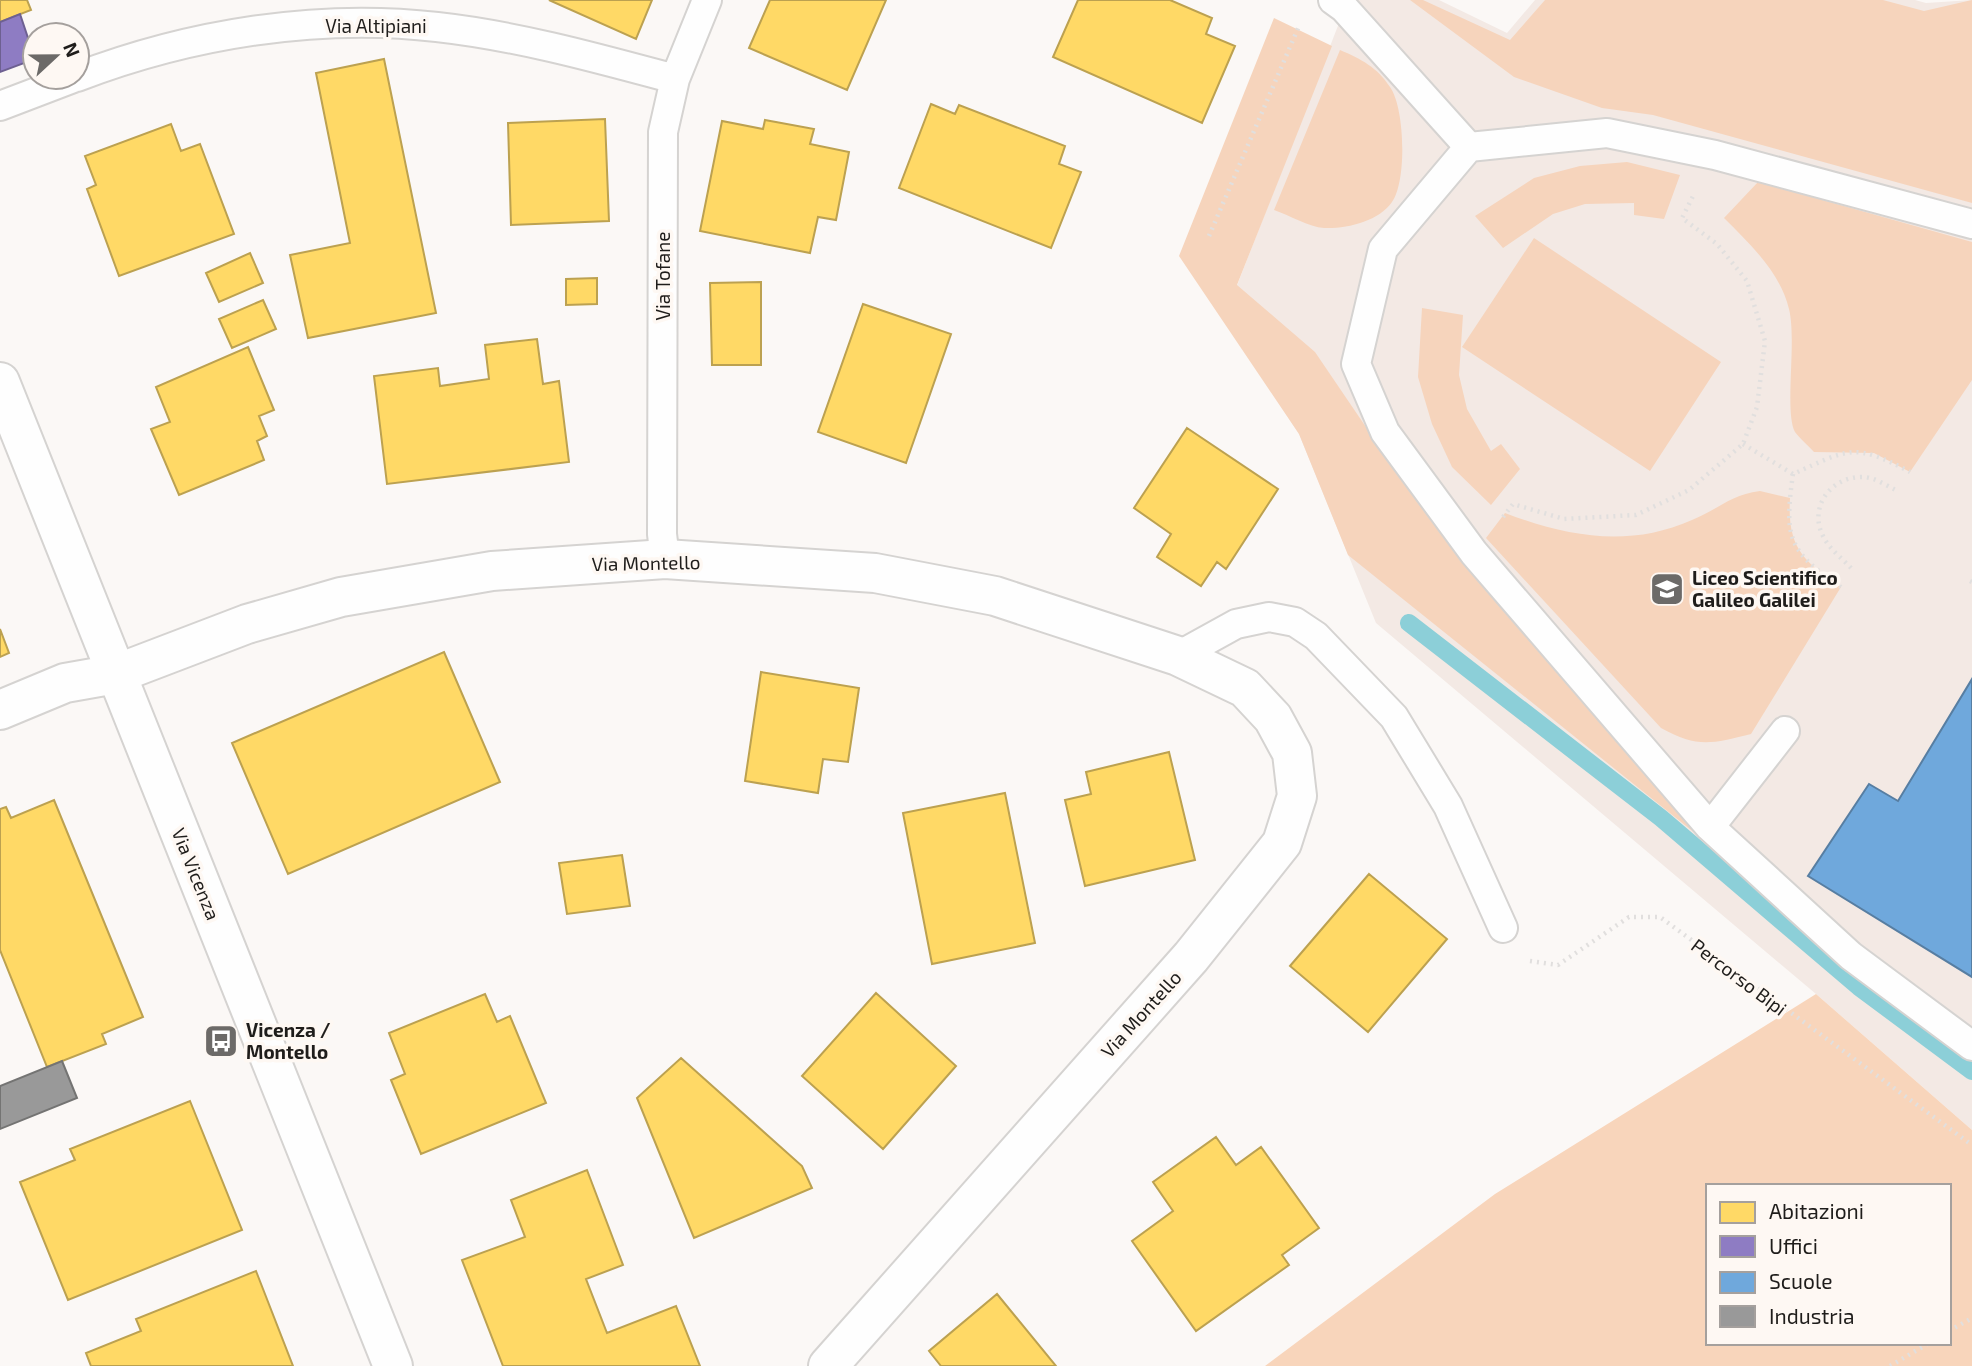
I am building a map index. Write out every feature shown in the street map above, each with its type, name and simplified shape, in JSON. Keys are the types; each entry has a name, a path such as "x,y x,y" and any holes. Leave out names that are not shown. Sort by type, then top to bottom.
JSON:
{"street":[{"name":"Via Vicenza","path":"0,382 393,1366"},
{"name":"Via Montello","path":"0,710 65,683 116,674 247,624 341,597 492,571 665,559 875,573 995,596 1178,656 1245,688 1273,718 1292,753 1297,796 1282,843 1191,957 828,1366"}],"lane":[{"name":"Via Tofane","path":"665,559 662,534 663,132 676,79 707,0"},
{"path":"1333,0 1344,8 1469,147"},
{"name":"Via Altipiani","path":"91,73 163,50 251,31 355,23 434,26 489,34 676,79"},
{"name":"Via Altipiani","path":"0,106 40,91"},
{"path":"1972,224 1715,155 1606,133 1469,147 1384,249 1356,364 1385,432 1474,553 1710,827 1851,956 1972,1046"},
{"path":"1178,656 1236,624 1269,617 1295,622 1316,636 1394,717 1448,806 1503,929"},
{"path":"1710,827 1785,731"}],"path":[{"path":"1209,236 1301,22"},
{"path":"1474,553 1513,504 1564,519 1636,515 1689,490 1743,444 1757,407 1765,341 1747,281 1717,244 1682,218 1715,155"},
{"path":"1743,444 1793,474"},
{"path":"1793,474 1849,450 1874,453 1910,472"},
{"path":"1793,474 1789,511 1793,542 1805,563 1841,587"},
{"path":"1852,568 1821,533 1818,511 1829,488 1847,478 1867,477 1898,491"},
{"name":"Percorso Bipi","path":"1503,929 1528,961 1558,965 1629,917 1660,917 1972,1145"},
{"path":"1951,1330 1972,1318"},
{"path":"1890,1366 1926,1345"}],"shaded area":[{"name":"Liceo Scientifico Galileo Galilei","path":"1348,0 1439,0 1507,33 1535,0 1915,0 1926,3 1972,0 1972,1130 1816,994 1376,623 1299,434 1224,319"},
{"path":"1410,0 1423,0 1510,40 1545,0 1883,0 1924,11 1972,0 1972,203 1653,115 1602,108 1514,77"},
{"path":"1274,18 1332,46 1237,285 1315,352 1406,486 1701,838 1348,555 1299,434 1179,256"},
{"path":"1340,50 1368,64 1390,87 1399,111 1402,162 1397,192 1386,209 1362,222 1324,228 1274,210"},
{"path":"1627,162 1680,175 1664,219 1634,215 1634,203 1585,204 1553,214 1503,248 1475,216 1534,178 1580,166"},
{"path":"1758,182 1972,242 1972,380 1910,472 1874,453 1814,452 1795,432 1791,408 1791,323 1785,296 1763,259 1724,218"},
{"path":"1534,238 1721,362 1650,471 1462,347"},
{"path":"1422,308 1463,315 1459,375 1467,409 1491,451 1501,444 1520,469 1491,505 1452,467 1432,424 1418,377"},
{"path":"1760,491 1790,498 1791,529 1800,551 1817,569 1841,587 1751,734 1714,742 1685,739 1661,728 1486,538 1505,513 1575,533 1598,536 1645,534 1668,529 1701,516 1732,499"},
{"path":"1816,994 1972,1130 1972,1366 1265,1366 1495,1194"}],"building: Abitazioni":[{"path":"0,0 27,0 31,10 0,22"},
{"path":"549,0 652,0 636,39"},
{"path":"770,0 886,0 847,90 749,48"},
{"path":"1078,0 1170,0 1212,18 1206,34 1235,46 1202,123 1053,57"},
{"path":"384,59 436,313 308,338 290,255 350,243 316,73"},
{"path":"931,104 955,114 959,105 1065,146 1059,164 1081,172 1051,248 899,188"},
{"path":"605,119 609,221 511,225 508,123"},
{"path":"765,120 814,129 810,144 849,152 836,220 818,217 810,253 700,231 722,121 763,129"},
{"path":"171,124 181,151 200,144 234,234 119,276 87,189 96,185 85,156"},
{"path":"250,253 263,283 219,302 206,273"},
{"path":"597,278 597,304 566,305 566,279"},
{"path":"761,282 761,365 712,365 710,283"},
{"path":"263,300 276,329 232,348 219,319"},
{"path":"863,304 951,334 906,463 818,432"},
{"path":"537,339 543,384 559,381 569,462 387,484 374,376 438,368 440,386 489,379 485,345"},
{"path":"248,347 274,410 259,416 267,436 257,441 264,460 179,495 151,429 170,422 156,387"},
{"path":"1187,428 1278,489 1226,569 1217,562 1201,586 1157,557 1171,534 1134,508"},
{"path":"0,629 9,653 0,657"},
{"path":"444,652 500,782 288,874 232,743"},
{"path":"761,672 859,688 848,762 823,759 818,793 745,781"},
{"path":"1169,752 1195,860 1085,886 1065,800 1091,794 1086,772"},
{"path":"1005,793 1035,943 932,964 903,813"},
{"path":"54,800 143,1017 102,1034 106,1044 47,1067 0,950 0,809 6,807 11,818"},
{"path":"622,855 630,906 567,914 559,863"},
{"path":"1369,874 1447,939 1368,1032 1290,966"},
{"path":"876,993 956,1066 883,1149 802,1076"},
{"path":"485,994 497,1022 510,1016 546,1103 421,1154 391,1080 405,1074 389,1033"},
{"path":"681,1058 802,1166 812,1188 694,1238 637,1098"},
{"path":"190,1101 242,1230 68,1300 20,1182 75,1160 70,1149"},
{"path":"1216,1137 1236,1165 1261,1147 1319,1228 1282,1255 1289,1265 1196,1331 1132,1241 1173,1211 1153,1182"},
{"path":"587,1170 623,1265 586,1279 607,1333 676,1306 700,1366 503,1366 462,1260 525,1237 511,1200"},
{"path":"256,1271 293,1366 91,1366 86,1353 141,1331 136,1319"},
{"path":"997,1294 1056,1366 941,1366 929,1351"}],"building: Uffici":[{"path":"20,14 22,21 21,64 0,72 0,22"}],"building: Scuole":[{"path":"1972,679 1972,977 1808,876 1869,784 1898,801"}],"building: Industria":[{"path":"62,1061 77,1098 0,1129 0,1086"}],"waterway":[{"path":"1409,623 1661,818 1859,987 1972,1071"}],"place":[{"name":"Liceo Scientifico Galileo Galilei","path":"1667,589"},
{"name":"Vicenza / Montello","path":"221,1041"}]}
